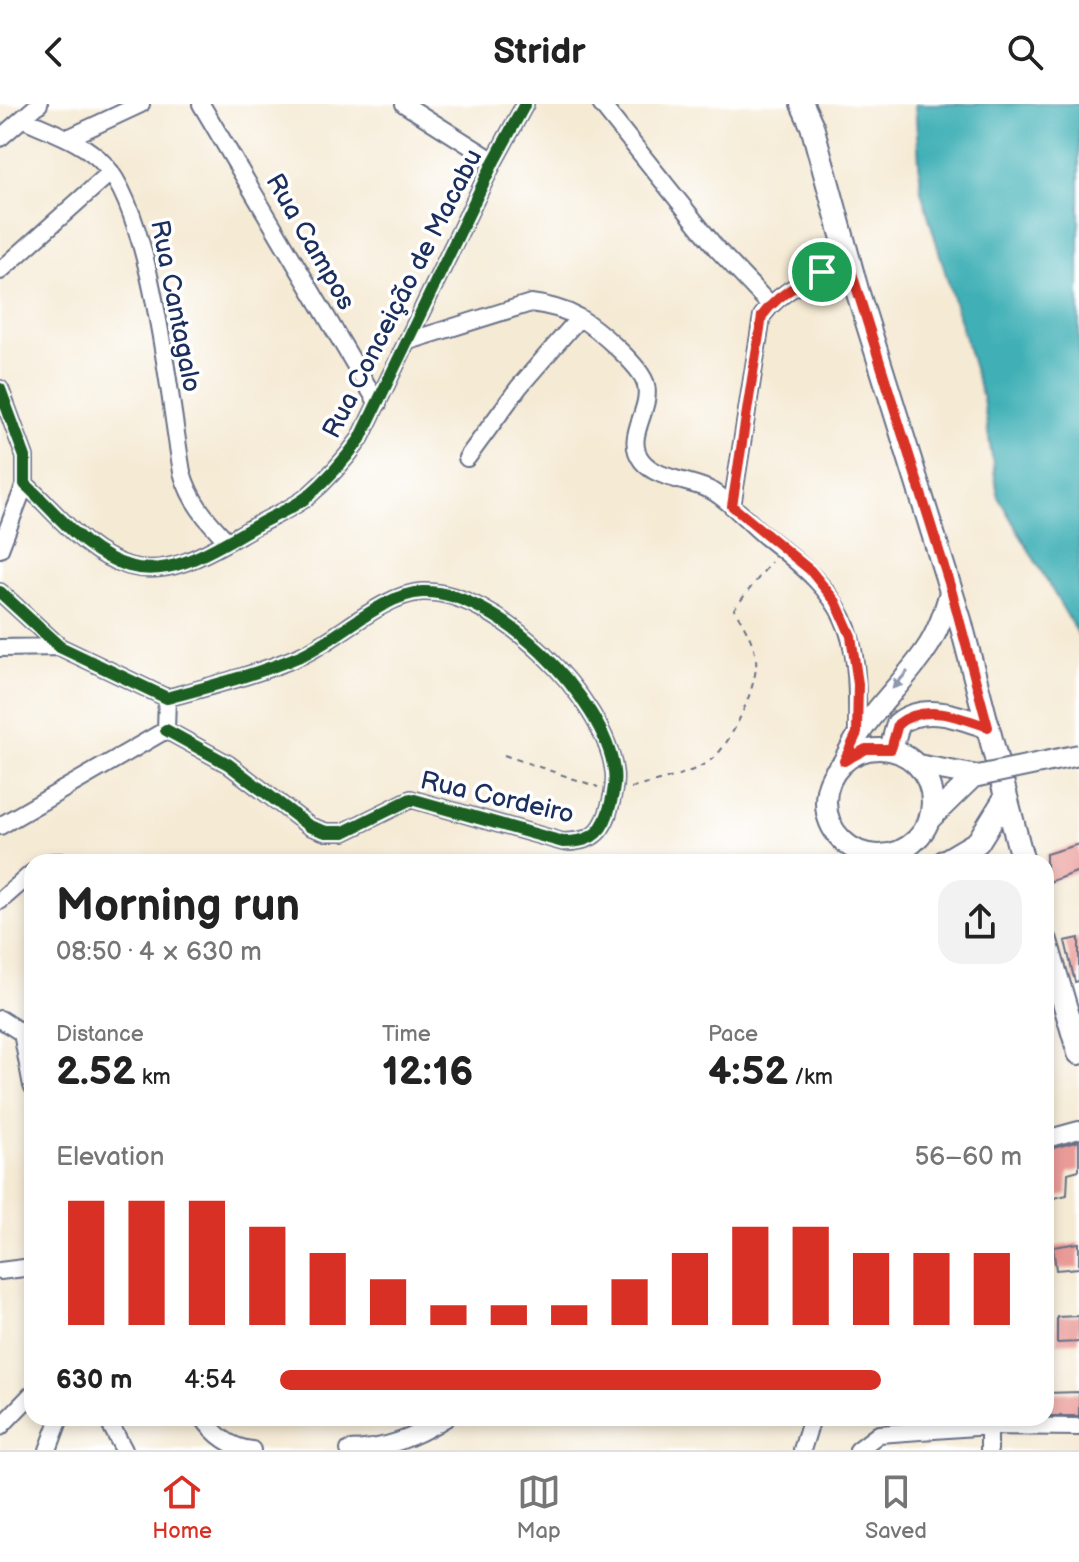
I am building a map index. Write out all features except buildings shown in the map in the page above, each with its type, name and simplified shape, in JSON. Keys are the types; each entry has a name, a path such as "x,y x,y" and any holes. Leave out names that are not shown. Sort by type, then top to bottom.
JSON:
{"main road":[{"path":"802,104 831,187 849,264 951,589 1021,854"},
{"path":"891,749 898,724 921,714 942,714 988,727"},
{"path":"958,854 978,842 1006,797"},
{"path":"1054,968 1079,1053"}],"street":[{"path":"0,138 39,104"},
{"path":"68,138 141,104"},
{"name":"Rua Campos","path":"201,104 378,404"},
{"path":"404,104 494,161"},
{"name":"Rua Conceição de Macabu","path":"25,484 77,537 103,556 131,567 157,569 192,560 303,500 336,472 360,439 494,161 525,104"},
{"path":"601,104 717,249 770,305"},
{"name":"Rua Cantagalo","path":"24,119 68,138 101,161 128,200 143,248 188,493 227,541"},
{"path":"0,271 111,172"},
{"path":"732,506 762,316 770,305 803,282 849,264"},
{"path":"409,341 531,303 550,306 579,318 637,366 646,385 646,405 635,436 635,450 643,463 705,488 732,506 810,570 836,602 851,636 858,684 857,733"},
{"path":"467,458 519,387 579,318"},
{"path":"0,389 14,419 25,457 25,484 0,549"},
{"path":"871,854 842,841 831,826 826,809 829,783 857,733 925,650 942,617 951,589"},
{"path":"0,592 60,647 167,698 166,730 0,826"},
{"name":"Rua Cordeiro","path":"166,730 228,764 309,826 326,832 344,832 411,799 563,842 583,842 597,835 605,822 613,792 614,771 606,743 571,683 535,647 488,609 450,593 419,592 390,602 335,639 299,657 167,698"},
{"path":"925,650 948,642 967,647"},
{"path":"0,648 60,647"},
{"path":"844,761 866,749 891,749 918,765 975,776 1079,755"},
{"path":"918,765 931,791 929,820"},
{"path":"891,854 907,847 929,820 975,776"},
{"path":"0,901 24,880"},
{"path":"0,1019 24,1030"},
{"path":"1054,1137 1079,1130"},
{"path":"0,1271 24,1268"},
{"path":"0,1427 24,1402"},
{"path":"48,1450 57,1426"},
{"path":"111,1426 124,1450"},
{"path":"210,1426 220,1437 252,1450"},
{"path":"349,1450 375,1449 416,1437 433,1426"},
{"path":"802,1450 810,1426"},
{"path":"858,1450 879,1434 952,1426"},
{"path":"989,1426 989,1450"},
{"path":"1054,1426 1079,1427"}],"path":[{"path":"504,755 613,792 655,783 712,759 733,729 753,688 756,659 745,627 734,609 782,548"}],"water":[{"path":"915,104 1079,104 1079,636 998,497 983,399 921,191"}],"cycle path":[{"path":"0,389 25,457 25,484 85,542 113,560 146,569 180,564 213,550 307,497 360,439 494,161 525,104"},
{"path":"0,592 60,647 167,698 251,674 300,656 376,609 407,595 422,592 451,596 482,609 513,628 569,682 591,712 606,743 614,771 614,787 601,828 579,841 563,842 411,799 344,832 326,832 309,826 228,764 166,730"}],"route":[{"path":"849,264 951,589 988,727 959,717 921,714 905,718 898,724 891,749 866,749 844,761 857,733 858,684 851,636 836,602 810,570 732,506 762,316 770,305 822,272 849,264"}]}
